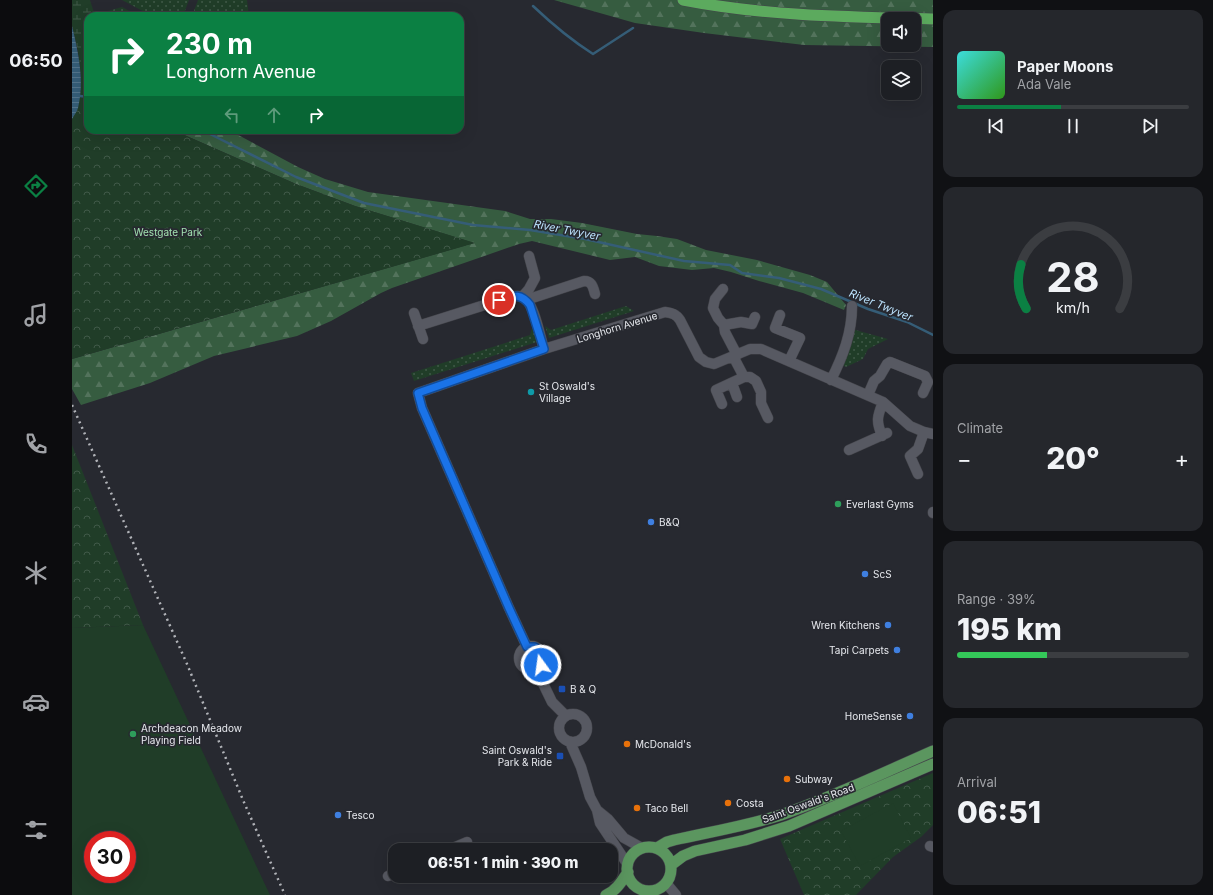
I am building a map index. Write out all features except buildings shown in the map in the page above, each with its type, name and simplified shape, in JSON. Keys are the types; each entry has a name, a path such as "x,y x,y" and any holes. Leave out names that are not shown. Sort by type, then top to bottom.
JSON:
{"highway":[{"path":"683,0 764,12 836,17 933,19"}],"main road":[{"name":"Saint Oswald's Road","path":"657,848 674,840 736,828 781,815 846,790 933,751"},
{"name":"Saint Oswald's Road","path":"671,865 683,856 695,851 745,840 789,826 933,764"},
{"path":"606,895 611,893 622,882 633,854 642,848 657,848 665,853 671,865 671,872 666,883 660,888 646,890 639,888 632,883 628,868"},
{"path":"635,895 646,890"}],"street":[{"path":"524,298 534,278 529,256"},
{"path":"524,298 584,281 588,281 592,284 595,294"},
{"path":"723,289 715,298 713,308 718,318 724,325 725,332 744,377"},
{"path":"418,326 510,297 518,296 524,298 530,305 544,349"},
{"path":"831,380 848,340 852,306"},
{"name":"Longhorn Avenue","path":"527,647 422,408 418,393 544,349 665,312 672,313 677,316 700,357 706,362 714,364 755,348 761,349 883,402 910,426 928,433"},
{"path":"414,313 423,339"},
{"path":"780,315 775,328 800,338 789,361"},
{"path":"724,325 741,322 752,324 755,317"},
{"path":"868,395 874,381 880,376 887,364 890,362 925,376 928,382 924,393"},
{"path":"722,404 716,390 744,377 750,377 756,381 761,392 761,404 768,418"},
{"path":"732,383 737,397"},
{"path":"849,450 885,435 877,423 878,414 883,402"},
{"path":"918,474 910,456 918,449 928,433"},
{"path":"527,647 535,647 542,653 543,661 536,669 526,669 519,661 520,653 527,647"},
{"path":"536,669 552,702 565,715"},
{"path":"574,713 583,718 587,726 587,732 583,738 575,742 570,742 561,737 558,728 561,719 565,715 574,713"},
{"path":"581,767 583,738"},
{"path":"570,742 581,767 590,798 597,810 600,823 628,868"},
{"path":"597,810 624,838 642,848"},
{"path":"666,883 676,895"}],"green space":[{"path":"72,0 90,0 94,12 84,12 84,98 80,96 81,77 78,51 72,26"},
{"path":"122,0 189,0 184,12 144,12"},
{"path":"198,0 247,0 248,12 194,12"},
{"path":"554,0 933,0 933,47 921,47 921,12 881,12 881,46 804,45 635,23"},
{"path":"122,7 131,12 104,12"},
{"name":"Westgate Park","path":"72,95 84,98 84,134 182,134 296,184 355,206 475,243 72,359"},
{"path":"182,134 236,134 298,167 325,179 368,192 505,211 530,219 551,219 582,223 637,234 677,239 706,250 757,260 810,275 827,282 846,305 844,310 803,293 714,268 692,270 659,266 635,257 610,260 532,241 519,244 392,288 331,321 297,336 214,356 150,383 81,405 72,389 72,359 474,243 355,206 296,184"},
{"path":"626,306 634,311 549,338 545,326 551,330"},
{"path":"532,328 537,342 414,381 411,373 530,335"},
{"path":"852,329 888,339 868,349 863,359 846,367 841,364"},
{"path":"72,445 143,625 72,628"},
{"name":"Archdeacon Meadow Playing Field","path":"143,625 270,895 72,895 72,628"},
{"path":"933,773 933,825 921,837 893,857 856,895 804,895 780,839"},
{"path":"893,803 911,838 860,866 841,831"}],"water":[{"path":"72,26 80,66 81,87 78,108 72,119"}],"waterway":[{"path":"533,6 562,32 593,54 633,28"},
{"name":"River Twyver","path":"72,95 84,96"},
{"name":"River Twyver","path":"210,134 296,177 364,203 473,225 530,230 585,239 684,261 730,265 742,273 779,278 821,289 868,309 907,322 933,335"}],"railway":[{"path":"72,405 187,664 243,800 285,895"}],"place":[{"name":"St Oswald's Village","path":"531,392"},
{"name":"Everlast Gyms","path":"838,504"},
{"name":"B&Q","path":"651,522"},
{"name":"ScS","path":"865,574"},
{"name":"Wren Kitchens","path":"888,625"},
{"name":"Tapi Carpets","path":"897,650"},
{"name":"B & Q","path":"562,689"},
{"name":"HomeSense","path":"910,716"},
{"name":"Archdeacon Meadow Playing Field","path":"133,734"},
{"name":"McDonald's","path":"627,744"},
{"name":"Saint Oswald's Park & Ride","path":"560,756"},
{"name":"Subway","path":"787,779"},
{"name":"Costa","path":"728,803"},
{"name":"Taco Bell","path":"637,808"},
{"name":"Tesco","path":"338,815"}],"route":[{"path":"499,300 518,296 526,300 530,305 544,349 418,393 422,408 527,647 535,647 542,653 543,661 541,665"}]}
